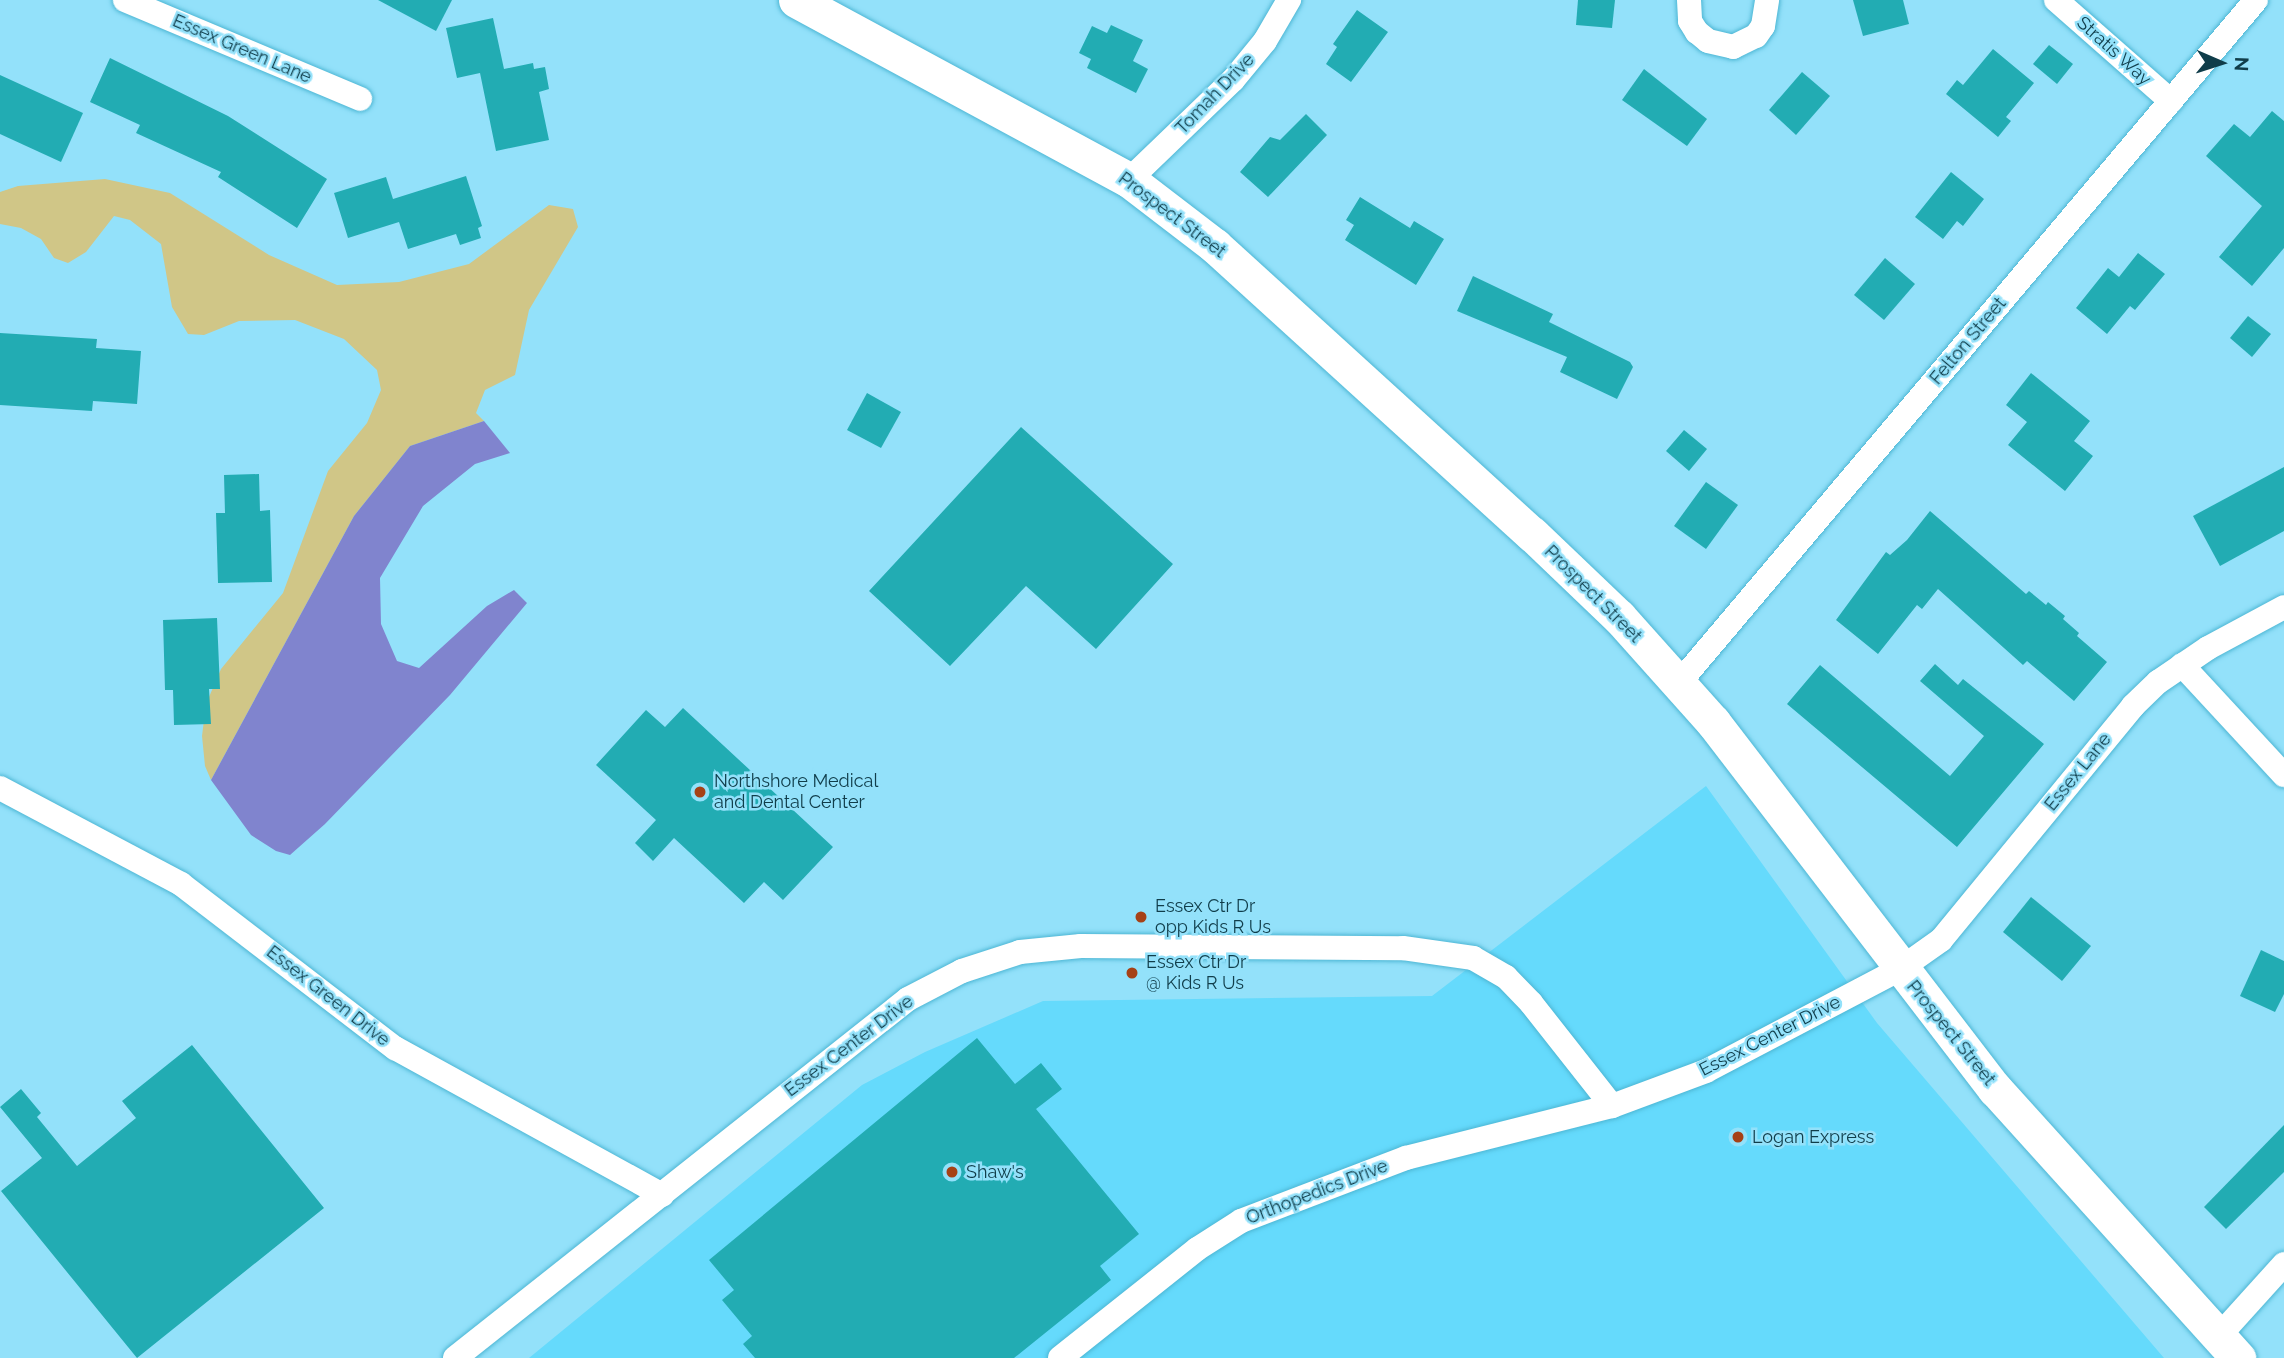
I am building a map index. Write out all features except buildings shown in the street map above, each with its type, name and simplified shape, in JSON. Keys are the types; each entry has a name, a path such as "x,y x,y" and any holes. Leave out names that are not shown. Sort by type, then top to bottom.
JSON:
{"street":[{"name":"Essex Green Lane","path":"125,0 360,99"},
{"name":"Prospect Street","path":"796,0 1129,180 1215,246 1465,471 1619,617 1679,683 1900,969 2045,1147 2228,1347"},
{"name":"Tomah Drive","path":"1129,180 1233,80 1265,41 1289,0"},
{"path":"1689,0 1690,20 1697,32 1707,41 1733,47 1756,36 1763,26 1767,0"},
{"name":"Stratis Way","path":"2056,0 2171,101"},
{"name":"Felton Street","path":"1679,683 2256,0"},
{"name":"Essex Lane","path":"1900,969 1941,940 2133,706 2182,665 2284,607"},
{"path":"2182,665 2284,775"},
{"name":"Essex Green Drive","path":"0,788 181,884 413,1059 662,1195"},
{"name":"Essex Center Drive","path":"455,1358 908,999 992,959 1050,948 1403,948 1473,958 1506,977 1531,1003 1612,1105 1706,1071 1900,969"},
{"name":"Orthopedics Drive","path":"1060,1358 1197,1248 1241,1221 1434,1149 1612,1105"},
{"path":"2228,1347 2284,1264"}],"shaded area":[{"path":"105,179 170,193 269,255 337,285 399,282 469,264 549,205 573,209 578,227 529,310 515,375 485,390 476,413 484,421 410,446 354,516 211,780 205,766 202,736 206,704 221,669 283,593 328,471 367,423 381,390 377,370 344,339 295,320 239,321 204,335 188,334 172,307 161,244 130,220 114,216 86,252 68,263 54,258 41,239 21,228 0,224 0,192 18,186"},
{"path":"484,421 510,453 475,464 423,506 380,578 381,624 397,661 419,668 487,606 514,590 527,603 450,695 325,824 290,855 276,851 251,835 211,780 354,516 410,446"},
{"path":"1706,786 1877,1023 2164,1358 529,1358 862,1085 925,1052 1043,1001 1432,996"}],"place":[{"name":"Northshore Medical and Dental Center","path":"700,792"},
{"name":"Essex Ctr Dr opp Kids R Us","path":"1141,917"},
{"name":"Essex Ctr Dr @ Kids R Us","path":"1132,973"},
{"name":"Logan Express","path":"1738,1137"},
{"name":"Shaw's","path":"952,1172"}]}
